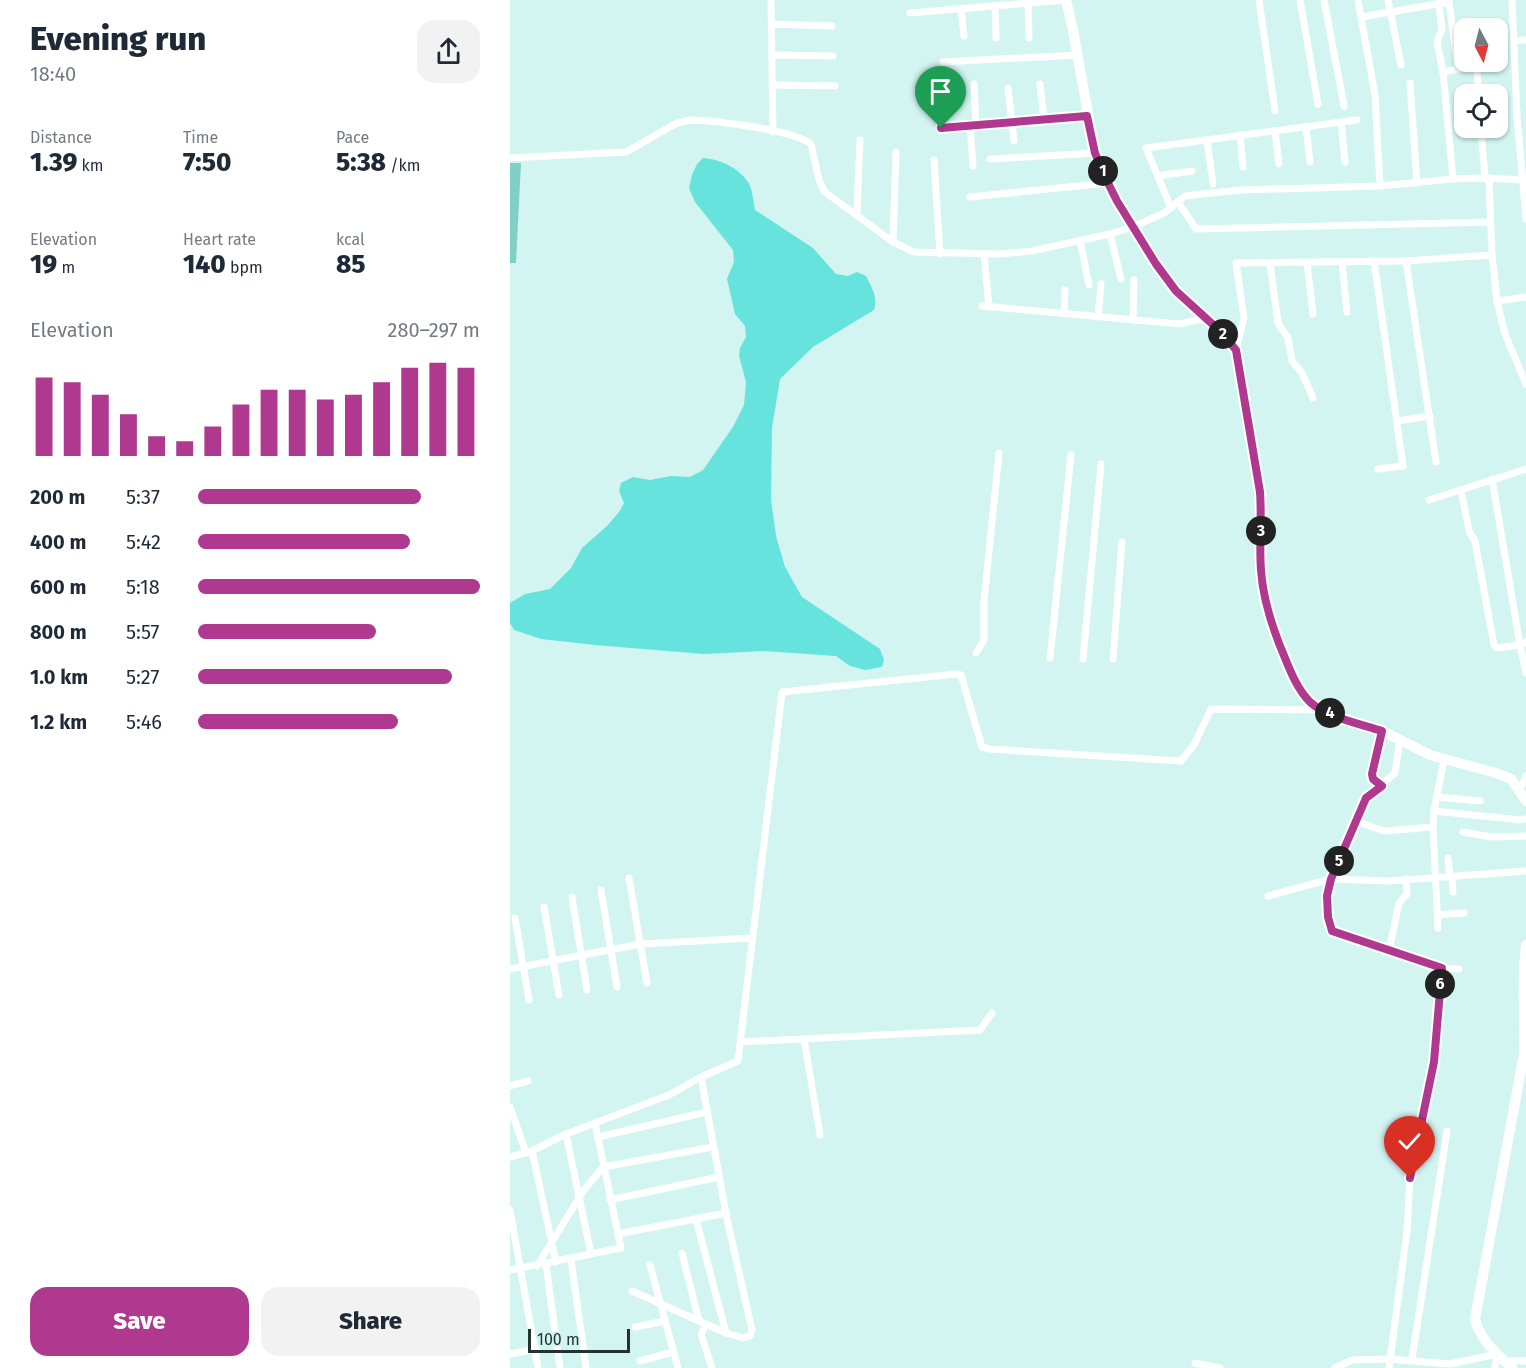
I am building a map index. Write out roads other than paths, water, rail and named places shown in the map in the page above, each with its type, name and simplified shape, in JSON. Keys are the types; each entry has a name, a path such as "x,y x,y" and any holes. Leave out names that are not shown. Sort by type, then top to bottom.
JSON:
{"main road":[{"path":"1066,0 1095,153 1108,183 1156,264 1176,291 1207,318 1236,350 1260,492 1261,568 1267,609 1279,644 1300,689 1311,702 1324,710 1382,731 1444,760 1511,779 1523,796"},
{"path":"1505,1361 1477,1328 1475,1319 1524,1054 1523,964 1526,945"}],"street":[{"path":"771,0 773,132"},
{"path":"910,13 1066,0"},
{"path":"1258,0 1275,111"},
{"path":"1300,0 1318,104"},
{"path":"1324,0 1344,106"},
{"path":"1358,0 1375,95 1380,186"},
{"path":"1388,0 1401,65"},
{"path":"1512,0 1517,115 1526,219"},
{"path":"1361,17 1418,3 1449,1 1458,69 1443,72"},
{"path":"1028,3 1029,38"},
{"path":"1439,3 1442,29 1437,42 1443,72 1453,179"},
{"path":"995,6 996,38"},
{"path":"961,9 964,36"},
{"path":"772,24 832,26"},
{"path":"1514,41 1526,40"},
{"path":"773,55 833,56"},
{"path":"943,62 1078,55"},
{"path":"1516,78 1526,77"},
{"path":"1410,82 1417,183"},
{"path":"973,166 974,84"},
{"path":"1040,84 1044,118"},
{"path":"774,85 835,86"},
{"path":"1008,88 1014,141"},
{"path":"1517,115 1526,114"},
{"path":"941,128 1087,116"},
{"path":"510,158 626,152 677,123 690,120 773,132 804,139 811,144 819,180 825,192 894,242 914,252 939,254 1032,251 1110,234 1133,227 1171,208 1185,196 1240,190 1380,186 1453,179 1522,180"},
{"path":"1171,208 1146,148 1357,120"},
{"path":"1341,122 1345,162"},
{"path":"1306,127 1310,162"},
{"path":"1275,131 1279,164"},
{"path":"1240,135 1243,167"},
{"path":"1482,138 1497,301 1505,334 1526,384"},
{"path":"858,214 860,140"},
{"path":"1207,140 1213,184"},
{"path":"894,242 896,152"},
{"path":"990,159 1095,153"},
{"path":"934,160 939,254"},
{"path":"1158,176 1192,171"},
{"path":"970,197 1108,183"},
{"path":"1178,202 1196,229 1490,222"},
{"path":"1110,234 1121,279"},
{"path":"1080,241 1089,285"},
{"path":"984,254 986,306 1179,324 1207,318"},
{"path":"1236,350 1244,318 1236,263 1406,261 1492,255"},
{"path":"1374,261 1403,466 1378,469"},
{"path":"1406,261 1436,462"},
{"path":"1342,262 1347,312"},
{"path":"1270,263 1278,323 1288,338 1292,361 1302,373 1313,398"},
{"path":"1307,263 1313,314"},
{"path":"1133,320 1134,280"},
{"path":"1098,317 1101,284"},
{"path":"1064,314 1065,290"},
{"path":"1497,301 1526,297"},
{"path":"1397,421 1430,416"},
{"path":"976,654 984,640 984,601 999,453"},
{"path":"1050,658 1071,455"},
{"path":"1083,659 1101,464"},
{"path":"1429,500 1526,469"},
{"path":"1492,479 1523,644 1526,673"},
{"path":"1461,490 1469,531 1475,541 1494,645 1502,649 1523,644"},
{"path":"1113,659 1122,542"},
{"path":"510,1157 529,1152 566,1134 669,1095 700,1077 738,1061 783,692 956,674 961,675 982,747 1181,761 1194,745 1211,709 1324,710"},
{"path":"1382,731 1372,774 1373,779 1382,786"},
{"path":"1400,740 1395,773 1366,798 1331,879 1327,896 1328,917 1332,931 1442,968 1459,969"},
{"path":"1438,928 1433,827 1444,760"},
{"path":"1523,796 1526,776"},
{"path":"1437,797 1480,801"},
{"path":"1434,811 1526,819"},
{"path":"1356,821 1384,831 1433,827"},
{"path":"1463,832 1492,837 1526,836"},
{"path":"1448,858 1453,892"},
{"path":"1268,896 1331,879 1406,879 1526,872"},
{"path":"629,878 647,983"},
{"path":"1389,951 1399,903 1407,894 1406,879"},
{"path":"601,890 617,987"},
{"path":"572,897 587,990"},
{"path":"544,907 559,995"},
{"path":"1437,915 1464,913"},
{"path":"515,918 529,1000"},
{"path":"510,969 640,944 752,938"},
{"path":"1389,1368 1408,1221 1410,1178 1434,1062 1442,968"},
{"path":"741,1042 980,1030 993,1013"},
{"path":"804,1039 820,1135"},
{"path":"632,1291 726,1333 743,1338 750,1336 752,1330 726,1213 700,1077"},
{"path":"510,1086 528,1081"},
{"path":"510,1107 529,1152 556,1262"},
{"path":"598,1137 707,1112"},
{"path":"510,1270 621,1248 595,1123"},
{"path":"1412,1359 1447,1131"},
{"path":"566,1134 591,1254"},
{"path":"537,1266 579,1197 603,1167 714,1147"},
{"path":"610,1200 719,1178"},
{"path":"510,1210 538,1368"},
{"path":"618,1234 726,1213"},
{"path":"696,1219 726,1333"},
{"path":"682,1253 702,1323 701,1334 712,1368"},
{"path":"571,1259 586,1368"},
{"path":"546,1264 560,1368"},
{"path":"650,1265 678,1368"},
{"path":"635,1327 665,1321"},
{"path":"510,1354 536,1349"},
{"path":"640,1360 673,1352"},
{"path":"1335,1368 1353,1360 1412,1359 1450,1366 1526,1361"},
{"path":"1495,1368 1505,1361"},
{"path":"1195,1363 1220,1368"}]}
